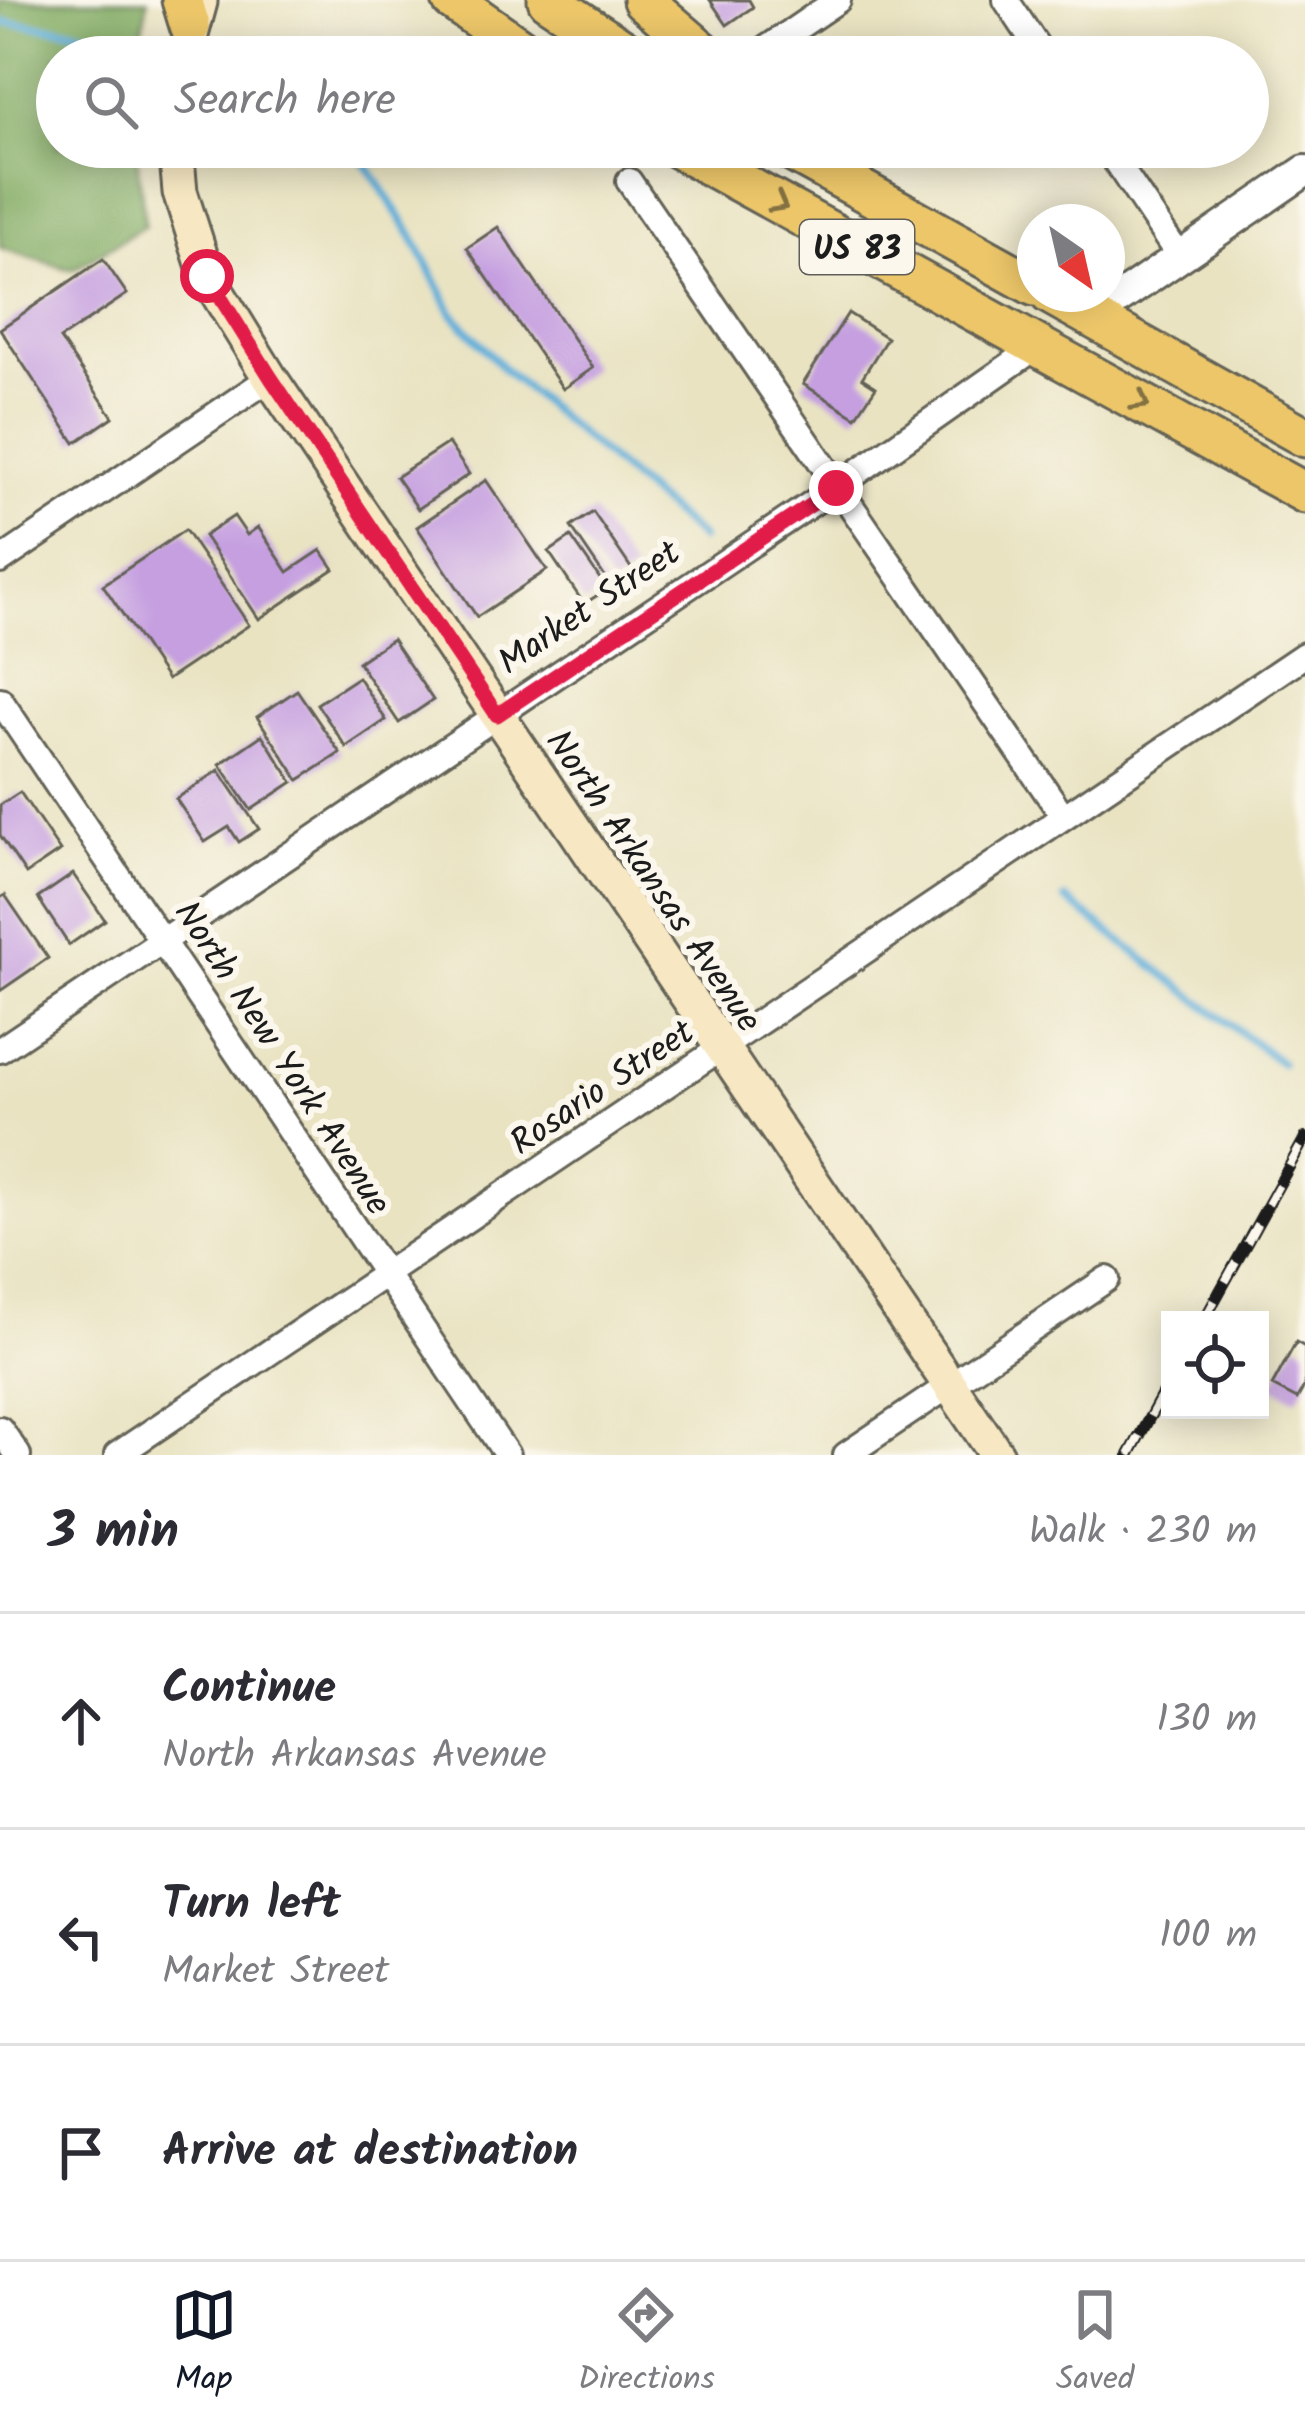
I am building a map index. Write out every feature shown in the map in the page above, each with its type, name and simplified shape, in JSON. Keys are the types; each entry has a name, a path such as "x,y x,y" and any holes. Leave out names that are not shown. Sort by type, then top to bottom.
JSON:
{"main road":[{"path":"452,0 503,36"},
{"path":"548,0 602,36"},
{"path":"643,0 685,36"},
{"name":"North Arkansas Avenue","path":"178,168 180,192 207,276 271,378 997,1455"},
{"name":"US 83","path":"714,168 1305,493"},
{"name":"US 83","path":"826,168 1017,276"},
{"path":"1084,312 1305,436"}],"street":[{"path":"785,36 838,0"},
{"path":"1006,0 1030,36"},
{"path":"1120,168 1179,256"},
{"path":"1093,317 1305,171"},
{"path":"629,182 1063,817"},
{"name":"Market Street","path":"0,1050 836,488 1039,345"},
{"path":"0,561 271,378"},
{"name":"Rosario Street","path":"117,1455 1304,655"},
{"name":"North New York Avenue","path":"0,700 507,1455"},
{"path":"846,1455 1107,1279"},
{"path":"0,1429 17,1455"}],"green space":[{"path":"0,0 148,0 141,36 36,36 36,168 138,168 145,226 72,270 0,248"}],"building":[{"path":"710,0 749,0 753,7 727,25"},
{"path":"498,227 593,368 563,389 467,248"},
{"path":"103,259 127,294 60,339 113,417 75,443 0,329"},
{"path":"848,313 887,338 862,378 876,387 856,417 803,384"},
{"path":"448,443 469,474 418,509 396,477"},
{"path":"486,480 547,570 477,617 417,527"},
{"path":"593,512 633,571 611,586 571,527"},
{"path":"234,516 247,535 258,527 288,572 321,550 334,569 259,619 204,536"},
{"path":"185,530 249,625 167,680 103,585"},
{"path":"571,537 607,589 584,604 549,552"},
{"path":"392,639 433,700 399,723 358,662"},
{"path":"358,677 386,720 346,747 317,704"},
{"path":"297,690 340,753 299,780 257,717"},
{"path":"262,735 293,782 251,810 220,764"},
{"path":"219,770 259,829 239,842 229,827 205,842 176,799"},
{"path":"20,792 60,851 26,874 0,835 0,805"},
{"path":"73,874 105,920 69,945 38,898"},
{"path":"5,895 48,958 0,991 0,898"},
{"path":"1296,1342 1305,1347 1305,1385 1297,1399 1272,1386"}],"waterway":[{"path":"0,22 95,36"},
{"path":"369,168 412,235 453,314 506,371 701,538"},
{"path":"1065,899 1281,1063"}],"railway":[{"path":"1209,1311 1305,1138"},
{"path":"1129,1455 1161,1396"}],"route":[{"path":"207,276 497,715 836,488"}]}
